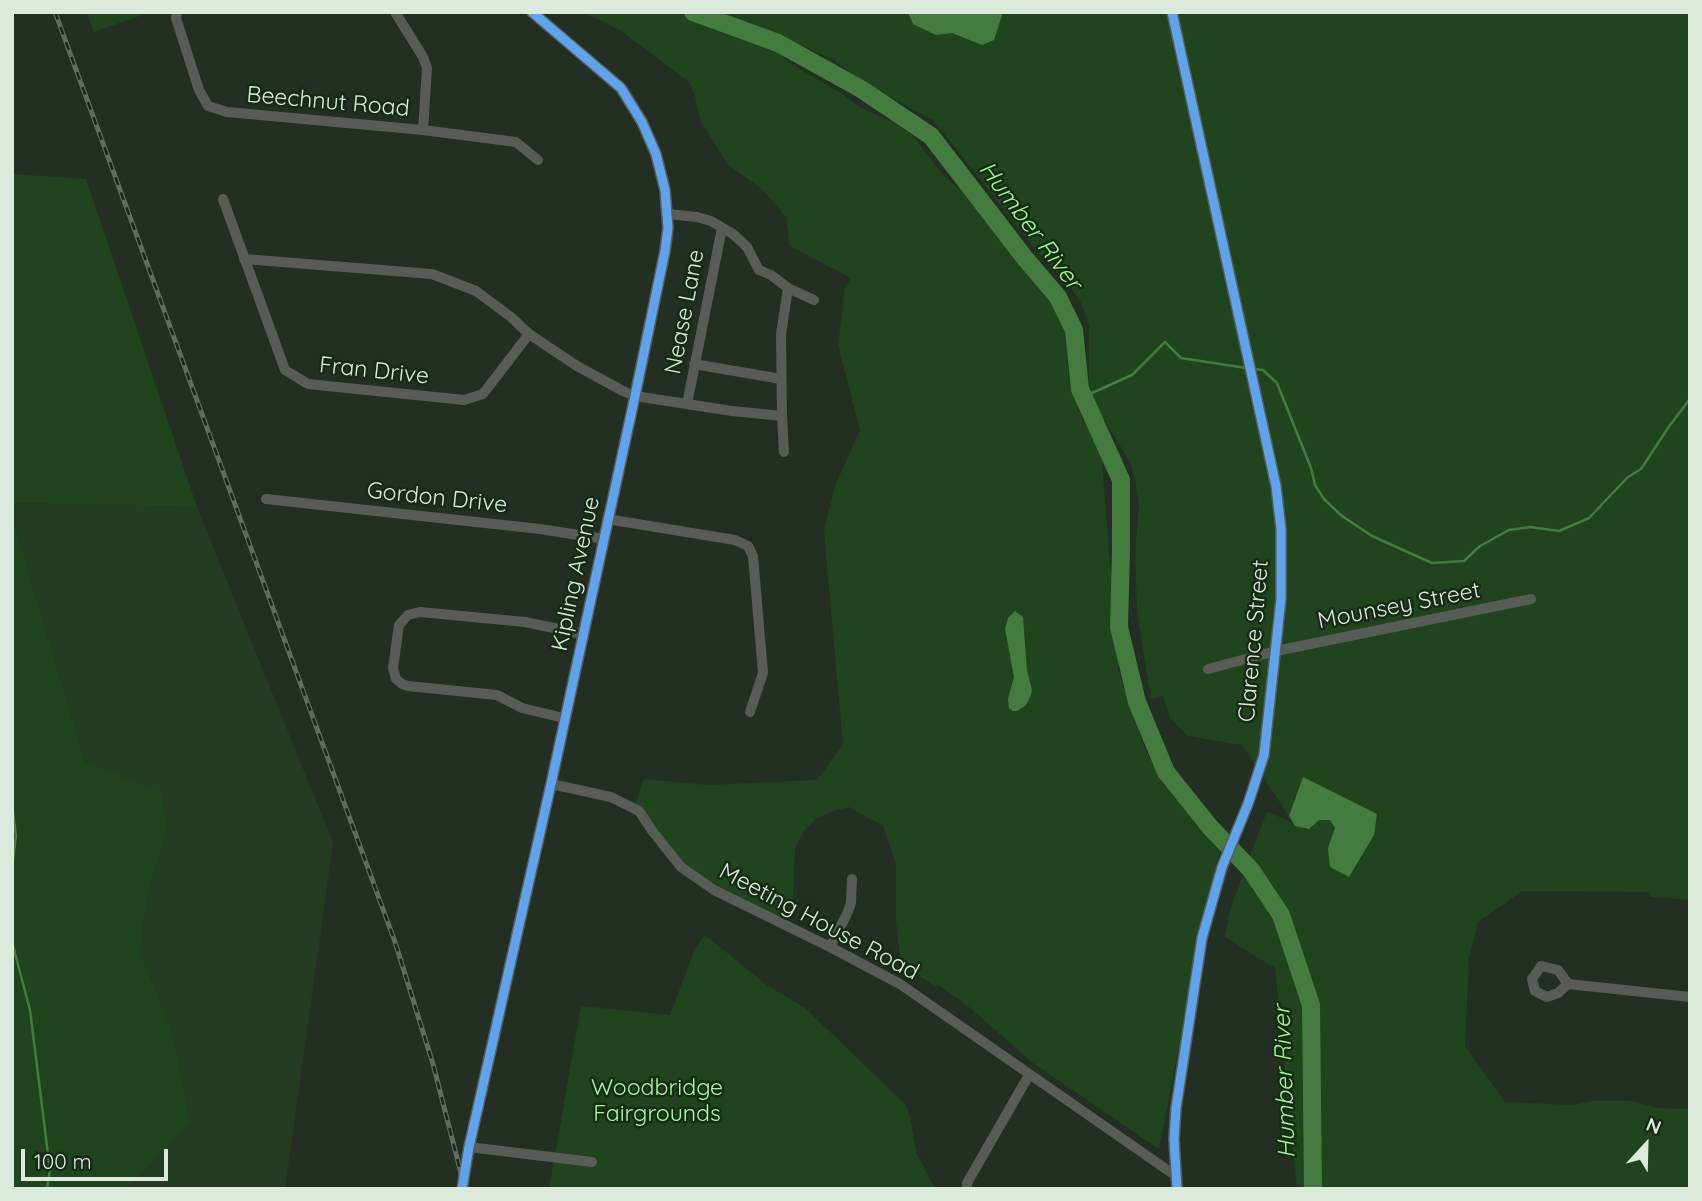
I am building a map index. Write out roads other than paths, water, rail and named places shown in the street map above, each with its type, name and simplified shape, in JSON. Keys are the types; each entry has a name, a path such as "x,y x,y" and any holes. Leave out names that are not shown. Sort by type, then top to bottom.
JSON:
{"street":[{"name":"Beechnut Road","path":"177,12 176,18 199,90 208,106 227,112 424,130 516,142 538,160"},
{"path":"395,12 427,68 424,130"},
{"name":"Kipling Avenue","path":"462,1189 469,1147 635,396 665,251 668,214 656,154 642,122 621,88 532,12"},
{"name":"Clarence Street","path":"1172,12 1276,486 1281,529 1281,599 1264,755 1223,867 1202,938 1175,1118 1176,1183"},
{"name":"Fran Drive","path":"223,199 285,370 308,384 464,400 483,394 529,334"},
{"path":"668,214 711,221 733,234 747,247 759,270 814,300"},
{"name":"Nease Lane","path":"687,404 722,228"},
{"path":"244,259 432,274 476,291 529,334 576,366 635,396 782,416"},
{"path":"783,452 781,334 788,288"},
{"path":"694,365 781,379"},
{"name":"Gordon Drive","path":"265,499 540,529 604,539"},
{"path":"607,519 735,540 748,546 753,556 763,673 750,712"},
{"name":"Mounsey Street","path":"1208,668 1276,651 1531,599"},
{"name":"Kipling Avenue","path":"564,718 522,708 497,695 408,687 402,684 396,679 393,668 399,625 408,615 420,612 525,622 583,634"},
{"name":"Meeting House Road","path":"551,785 611,797 639,811 681,867 714,890 901,984 1176,1183"},
{"path":"830,947 851,903 852,879"},
{"path":"1568,984 1690,997"},
{"path":"967,1189 967,1183 1029,1075"},
{"path":"469,1147 592,1162"}],"waterway":[{"name":"Humber River","path":"693,12 778,43 861,89 931,136 1058,297 1074,330 1080,389 1121,480 1119,627 1137,702 1166,772 1210,827 1251,870 1281,915 1311,1005 1313,1189"},
{"path":"1083,397 1132,375 1165,342 1181,358 1246,368"},
{"path":"1253,369 1263,370 1277,383 1311,468 1315,485 1324,499 1342,516 1372,536 1432,563 1464,561 1480,546 1509,530 1530,527 1559,531 1589,518 1628,477 1641,469 1690,399"},
{"path":"12,804 16,836 12,867"},
{"path":"12,942 30,1010 50,1170 47,1189"}],"railway":[{"path":"55,12 395,942 433,1064 465,1189"}],"park label":[{"name":"Woodbridge Fairgrounds","path":"657,1101"}]}
